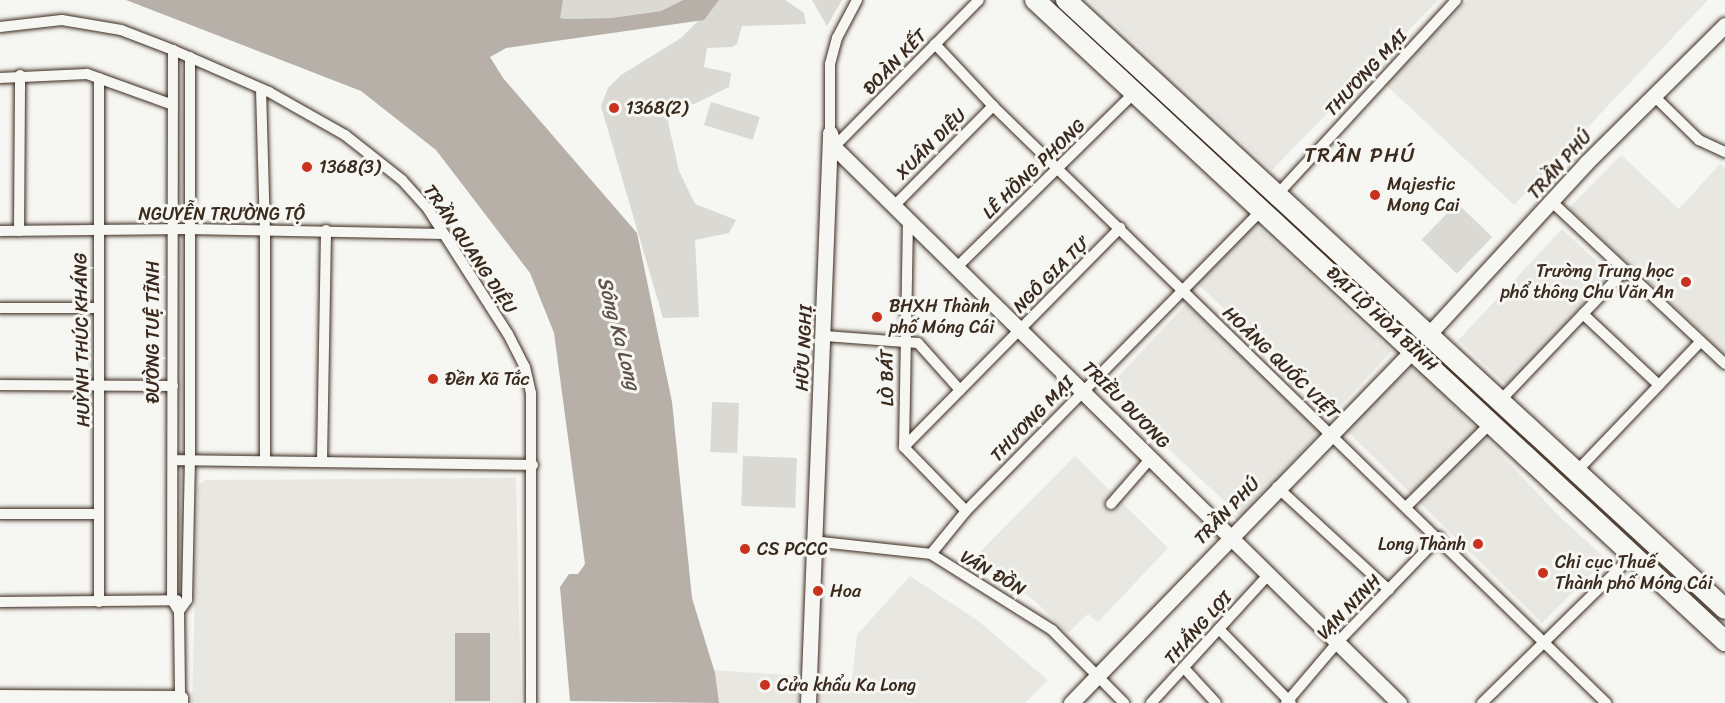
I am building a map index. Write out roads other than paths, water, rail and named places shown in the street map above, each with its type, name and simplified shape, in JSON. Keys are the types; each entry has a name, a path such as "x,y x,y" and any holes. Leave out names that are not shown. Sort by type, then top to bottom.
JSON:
{"highway":[{"name":"ĐẠI LỘ HÒA BÌNH","path":"1035,0 1133,94 1270,202"},
{"name":"ĐẠI LỘ HÒA BÌNH","path":"1066,0 1125,55 1270,202 1421,342 1493,421 1642,547 1725,609"},
{"path":"1110,71 1125,55"},
{"name":"ĐẠI LỘ HÒA BÌNH","path":"1421,342 1499,402 1575,473 1725,641"}],"street":[{"name":"HỮU NGHỊ","path":"808,703 812,541 825,336 832,140 830,64 837,38 857,0"},
{"name":"ĐOÀN KẾT","path":"832,140 979,0"},
{"name":"THƯƠNG MẠI","path":"931,554 966,511 1084,389 1185,291 1456,0"},
{"name":"TRẦN QUANG DIỆU","path":"0,27 28,22 74,22 121,30 190,57 261,89 345,135 402,180 444,234 525,366 531,393 533,465 531,703"},
{"name":"TRẦN PHÚ","path":"1071,703 1230,535 1332,435 1421,342 1586,163 1725,25"},
{"name":"HOÀNG QUỐC VIỆT","path":"935,44 993,106 1439,537 1606,703"},
{"name":"ĐƯỜNG TUỆ TĨNH","path":"172,600 173,50"},
{"name":"ĐƯỜNG TUỆ TĨNH","path":"188,600 190,459 187,229 190,57"},
{"path":"0,78 70,72 99,78 173,105"},
{"path":"20,75 20,231"},
{"name":"HUỲNH THÚC KHÁNG","path":"99,78 96,231 99,602"},
{"path":"261,89 265,229 265,459"},
{"name":"LÊ HỒNG PHONG","path":"957,267 1133,94"},
{"path":"1654,98 1699,140 1725,152"},
{"name":"XUÂN DIỆU","path":"894,206 993,106"},
{"name":"TRIỀU DƯƠNG","path":"832,140 894,206 1020,330 1084,389 1392,701"},
{"path":"1552,202 1725,364"},
{"name":"LÒ BÁT","path":"904,447 903,341 908,219"},
{"name":"NGÔ GIA TỰ","path":"904,447 1120,228"},
{"name":"NGUYỄN TRƯỜNG TỘ","path":"0,231 265,229 444,234"},
{"path":"322,461 327,230"},
{"path":"1499,402 1624,270"},
{"path":"0,308 96,308"},
{"path":"1583,314 1659,385"},
{"path":"825,336 918,343 960,390"},
{"path":"1575,473 1701,341"},
{"path":"0,385 173,386"},
{"path":"1406,507 1493,421"},
{"path":"904,447 966,511"},
{"path":"1110,504 1151,458"},
{"path":"173,460 265,459 533,465"},
{"path":"1277,487 1389,590"},
{"path":"0,514 99,514"},
{"name":"VẠN NINH","path":"1288,702 1336,643 1439,537"},
{"name":"VÂN ĐỒN","path":"812,541 931,554 1052,630 1124,703"},
{"path":"1482,703 1544,640 1642,547"},
{"name":"THẮNG LỢI","path":"1151,703 1269,574"},
{"path":"0,697 180,700 179,611 172,600"},
{"path":"0,602 188,600"},
{"path":"179,611 188,600"},
{"path":"1219,629 1288,702"},
{"path":"1184,668 1216,703"}],"water":[{"name":"Sông Ka Long","path":"126,0 563,0 560,18 566,19 611,18 661,11 683,0 719,0 704,20 506,48 490,57 503,78 637,233 672,402 692,598 715,673 719,703 570,701 560,587 569,574 578,574 585,564 554,333 530,273 436,150 361,91"},
{"path":"455,633 490,633 490,701 455,701"}],"place":[{"name":"1368(2)","path":"614,108"},
{"name":"1368(3)","path":"307,167"},
{"name":"Majestic Mong Cai","path":"1375,195"},
{"name":"Trường Trung học phổ thông Chu Văn An","path":"1686,282"},
{"name":"BHXH Thành phố Móng Cái","path":"877,317"},
{"name":"Đền Xã Tắc","path":"433,379"},
{"name":"Long Thành","path":"1478,544"},
{"name":"CS PCCC","path":"745,549"},
{"name":"Chi cục Thuế Thành phố Móng Cái","path":"1543,573"},
{"name":"Hoa","path":"818,591"},
{"name":"Cửa khẩu Ka Long","path":"765,685"}],"district":[{"name":"TRẦN PHÚ","path":"1360,155"}]}
